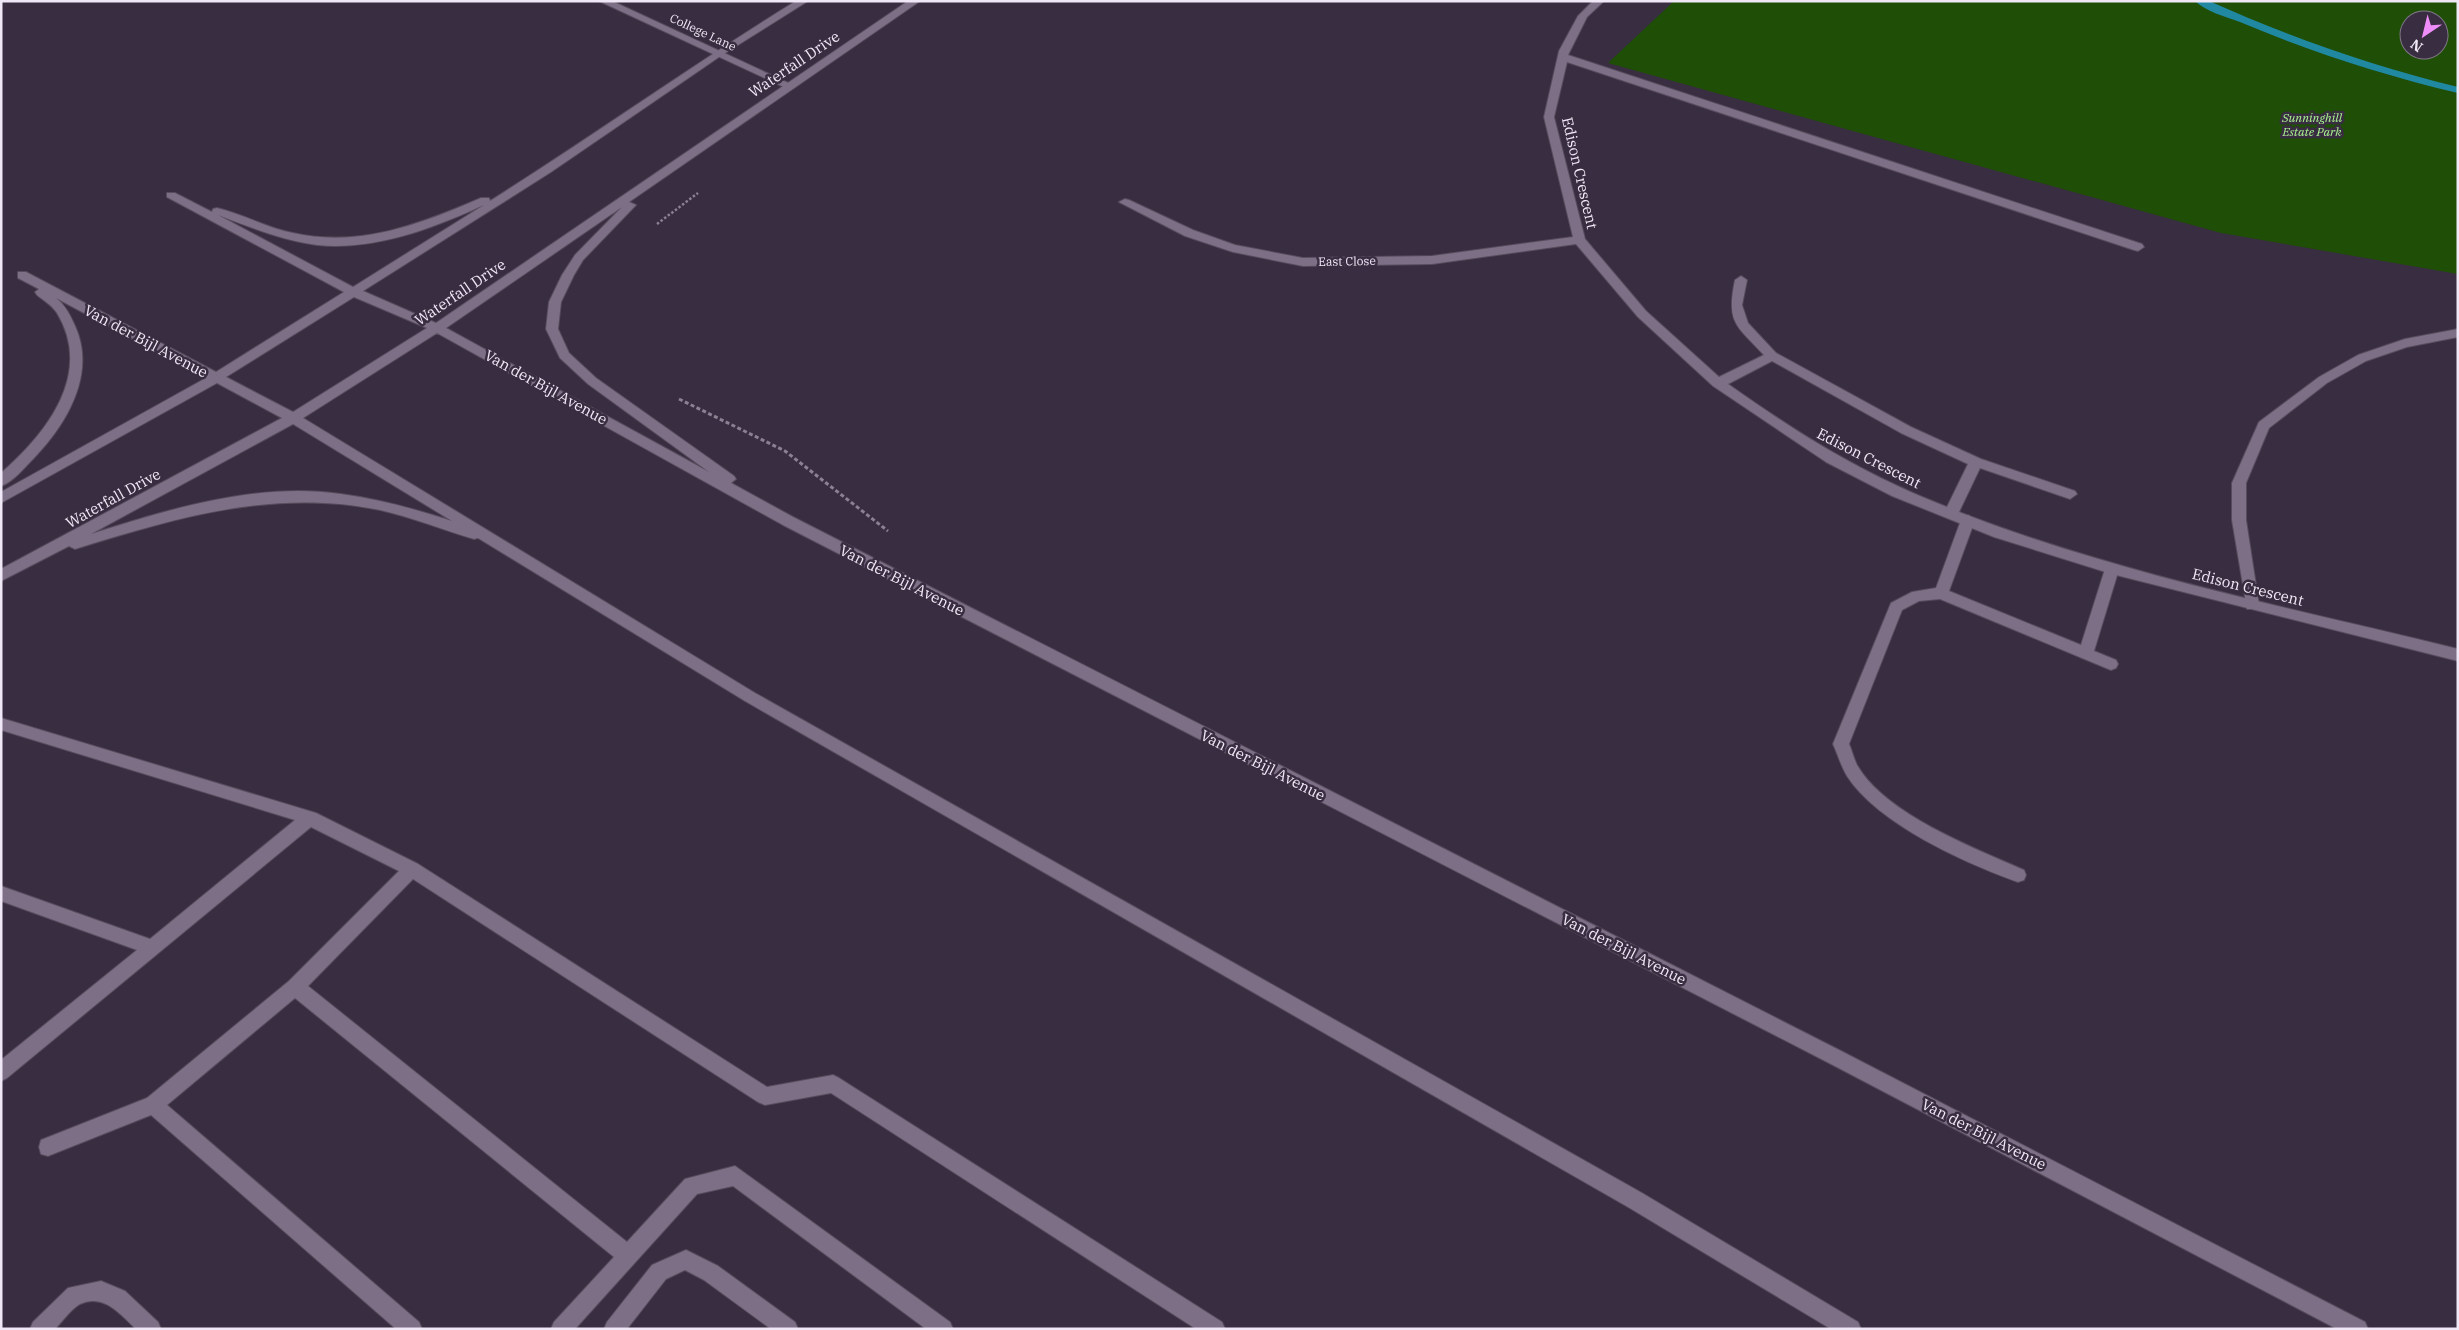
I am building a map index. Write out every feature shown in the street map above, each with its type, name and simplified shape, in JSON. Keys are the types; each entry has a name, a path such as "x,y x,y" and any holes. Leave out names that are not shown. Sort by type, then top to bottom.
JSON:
{"main road":[{"name":"College Lane","path":"604,1 790,86"},
{"path":"1,498 216,378 546,170 718,53 802,1"},
{"name":"Waterfall Drive","path":"1,576 293,418 437,328 915,1"},
{"name":"Edison Crescent","path":"1599,1 1583,16 1563,57 1549,117 1579,240 1642,314 1718,383 1831,459 1897,493 1951,514 2112,569 2252,606 2458,656"},
{"path":"1563,57 2138,247"},
{"name":"Van der Bijl Avenue","path":"546,170 421,228 373,238 334,241 294,238 171,195 354,292 437,328 788,521 1846,1062 2358,1329"},
{"path":"651,183 579,258 568,275 555,302 552,316 552,329 558,344 575,367 592,381 788,521"},
{"name":"East Close","path":"1125,202 1189,233 1234,248 1303,262 1432,260 1579,240"},
{"name":"Van der Bijl Avenue","path":"1,481 30,456 55,424 72,394 78,363 72,332 63,312 22,275 293,418 499,542 750,697 1634,1200 1851,1329"},
{"path":"1741,280 1736,305 1742,324 1772,356 1906,430 1976,462 2070,494"},
{"path":"2252,606 2239,520 2239,483 2264,425 2323,380 2362,358 2405,344 2458,333"},
{"path":"1718,383 1772,356"},
{"path":"1951,514 1976,462"},
{"path":"40,556 175,513 232,502 288,497 343,500 377,505 405,511 499,542"},
{"path":"1941,594 1968,520"},
{"path":"2086,654 2112,569"},
{"path":"2018,875 1923,832 1873,794 1852,770 1841,744 1896,607 1911,596 1926,592 1941,594 2111,664"},
{"path":"1,724 310,818 412,869 765,1096 833,1084 1215,1329"},
{"path":"1,1072 310,818"},
{"path":"48,1147 153,1105 295,987 412,869"},
{"path":"1,892 151,947"},
{"path":"295,987 627,1255"},
{"path":"153,1105 412,1329"},
{"path":"561,1329 692,1186 735,1176 944,1329"},
{"path":"614,1329 659,1272 686,1260 711,1273 788,1329"},
{"path":"40,1329 75,1296 101,1290 118,1298 150,1329"}],"path":[{"path":"651,229 705,187"},
{"path":"670,395 785,451 893,534"}],"green space":[{"name":"Sunninghill Estate Park","path":"1674,1 2458,1 2458,274 2221,233 1608,63"}],"waterway":[{"path":"2200,1 2295,41 2392,73 2458,90"}]}
